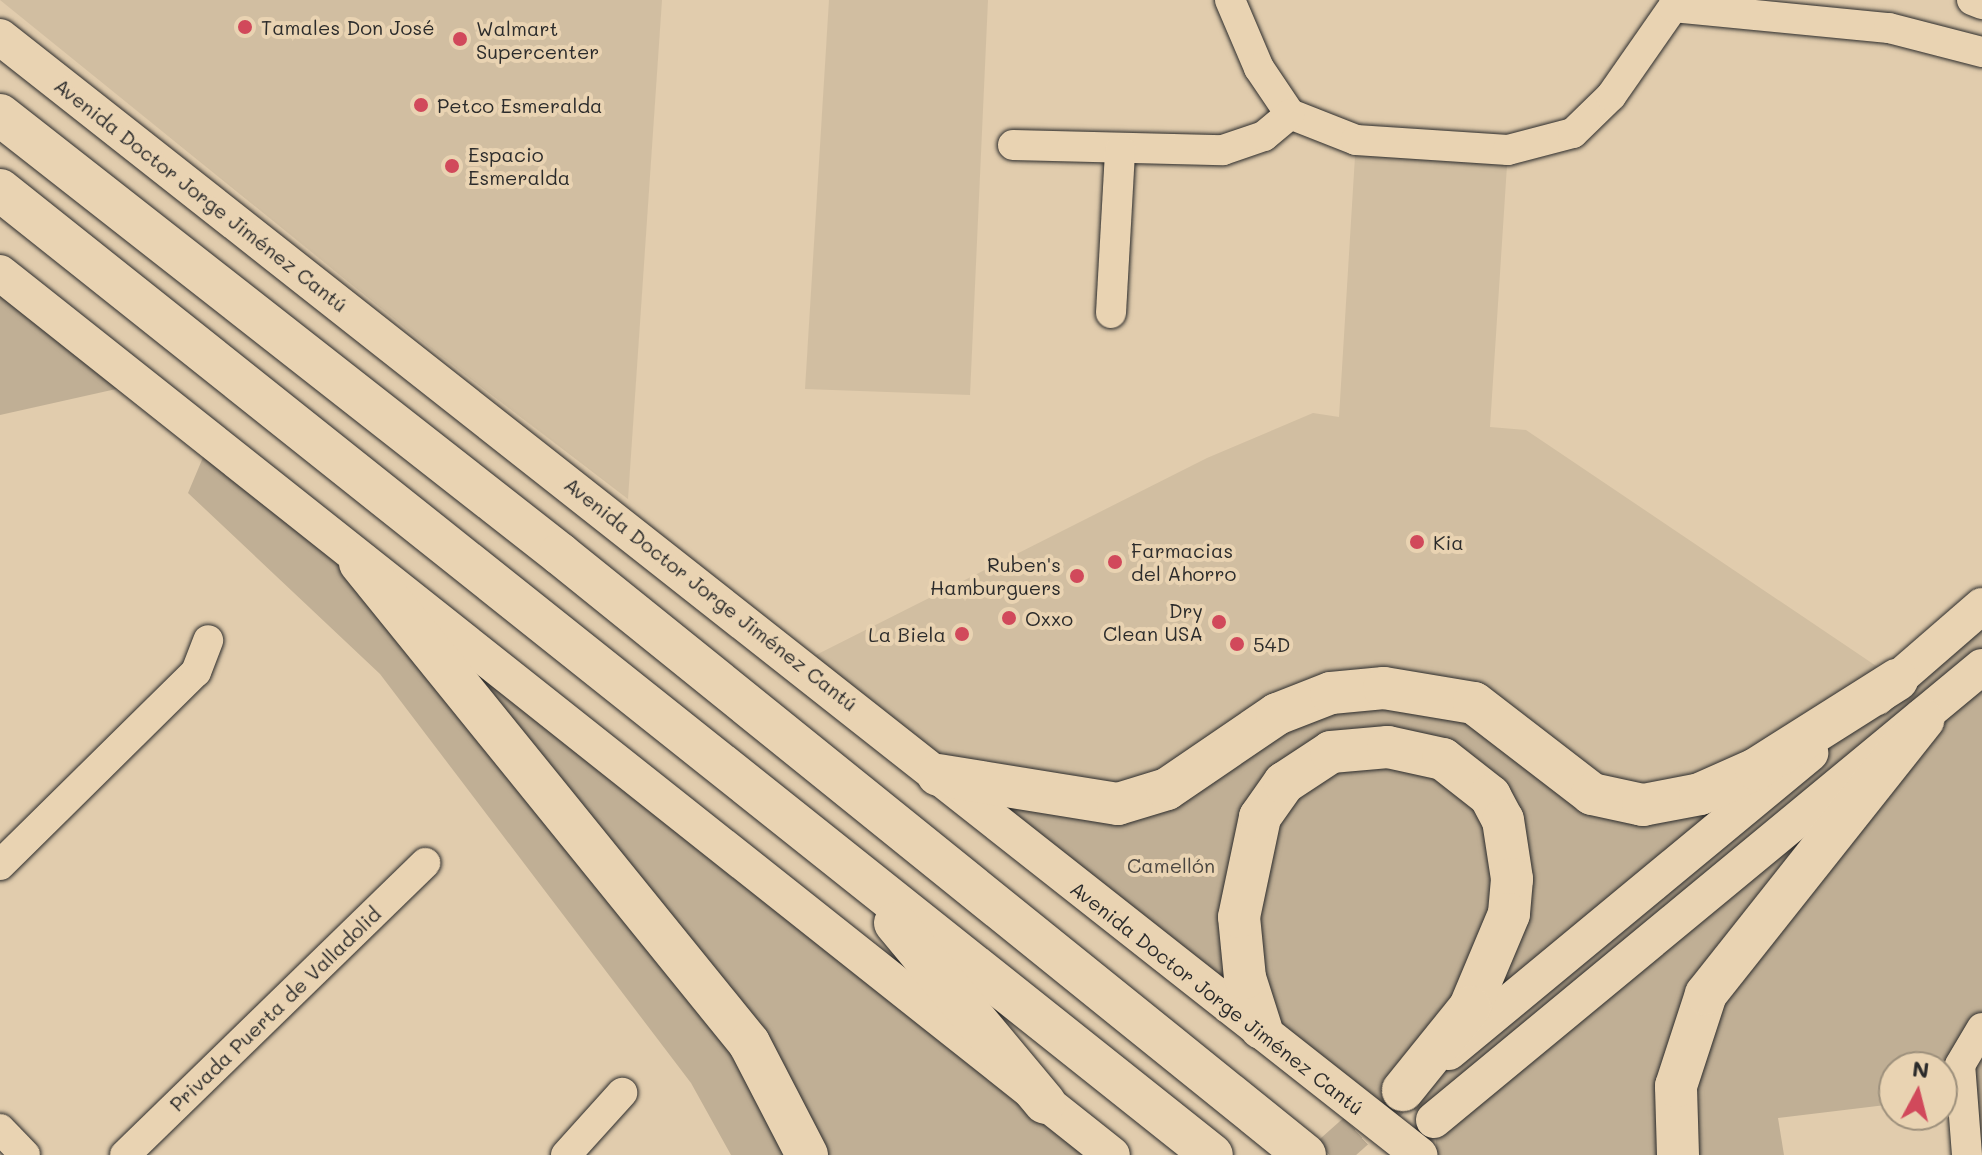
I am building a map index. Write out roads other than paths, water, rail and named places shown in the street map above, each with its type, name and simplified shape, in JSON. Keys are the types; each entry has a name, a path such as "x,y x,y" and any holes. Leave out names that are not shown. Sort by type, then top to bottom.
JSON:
{"main road":[{"path":"0,115 560,554 1305,1155"},
{"path":"0,190 1212,1155"},
{"path":"360,563 749,1043 807,1155"},
{"path":"938,775 1092,802 1129,802 1167,789 1277,714 1331,693 1384,688 1474,703 1592,794 1643,805 1700,794 1756,769 1897,680"},
{"path":"1678,1155 1676,1086 1706,994 1923,720"},
{"path":"1261,1028 1245,978 1239,917 1260,817 1284,783 1331,752 1388,747 1443,759 1490,796 1503,820 1512,879 1509,914 1470,1007 1398,1094"},
{"path":"838,855 1045,1103"}],"street":[{"path":"1230,0 1259,68 1290,114 1356,140 1508,150 1547,145 1573,133 1611,96 1673,7 1713,5 1889,28 1982,52"},
{"path":"1972,0 1982,4"},
{"name":"Avenida Doctor Jorge Jiménez Cantú","path":"0,37 1419,1155"},
{"path":"1013,145 1120,150 1223,150 1264,136 1290,114"},
{"path":"1111,313 1120,150"},
{"path":"0,273 360,563 1112,1155"},
{"path":"1398,1094 1982,606"},
{"path":"0,865 196,672 208,640"},
{"path":"1434,1120 1923,720 1982,667"},
{"name":"Privada Puerta de Valladolid","path":"125,1155 425,863"},
{"path":"1967,1155 1960,1065 1982,1028"},
{"path":"566,1155 622,1093"},
{"path":"0,1129 25,1155"}],"tunnel":[{"path":"1329,1155 1392,1099"}],"place":[{"name":"Tamales Don José","path":"245,27"},
{"name":"Walmart Supercenter","path":"460,39"},
{"name":"Petco Esmeralda","path":"421,105"},
{"name":"Espacio Esmeralda","path":"452,166"},
{"name":"Kia","path":"1417,542"},
{"name":"Farmacias del Ahorro","path":"1115,562"},
{"name":"Ruben's Hamburguers","path":"1077,576"},
{"name":"Oxxo","path":"1009,618"},
{"name":"Dry Clean USA","path":"1219,622"},
{"name":"La Biela","path":"962,634"},
{"name":"54D","path":"1237,644"}],"park label":[{"name":"Camellón","path":"1171,865"}]}
